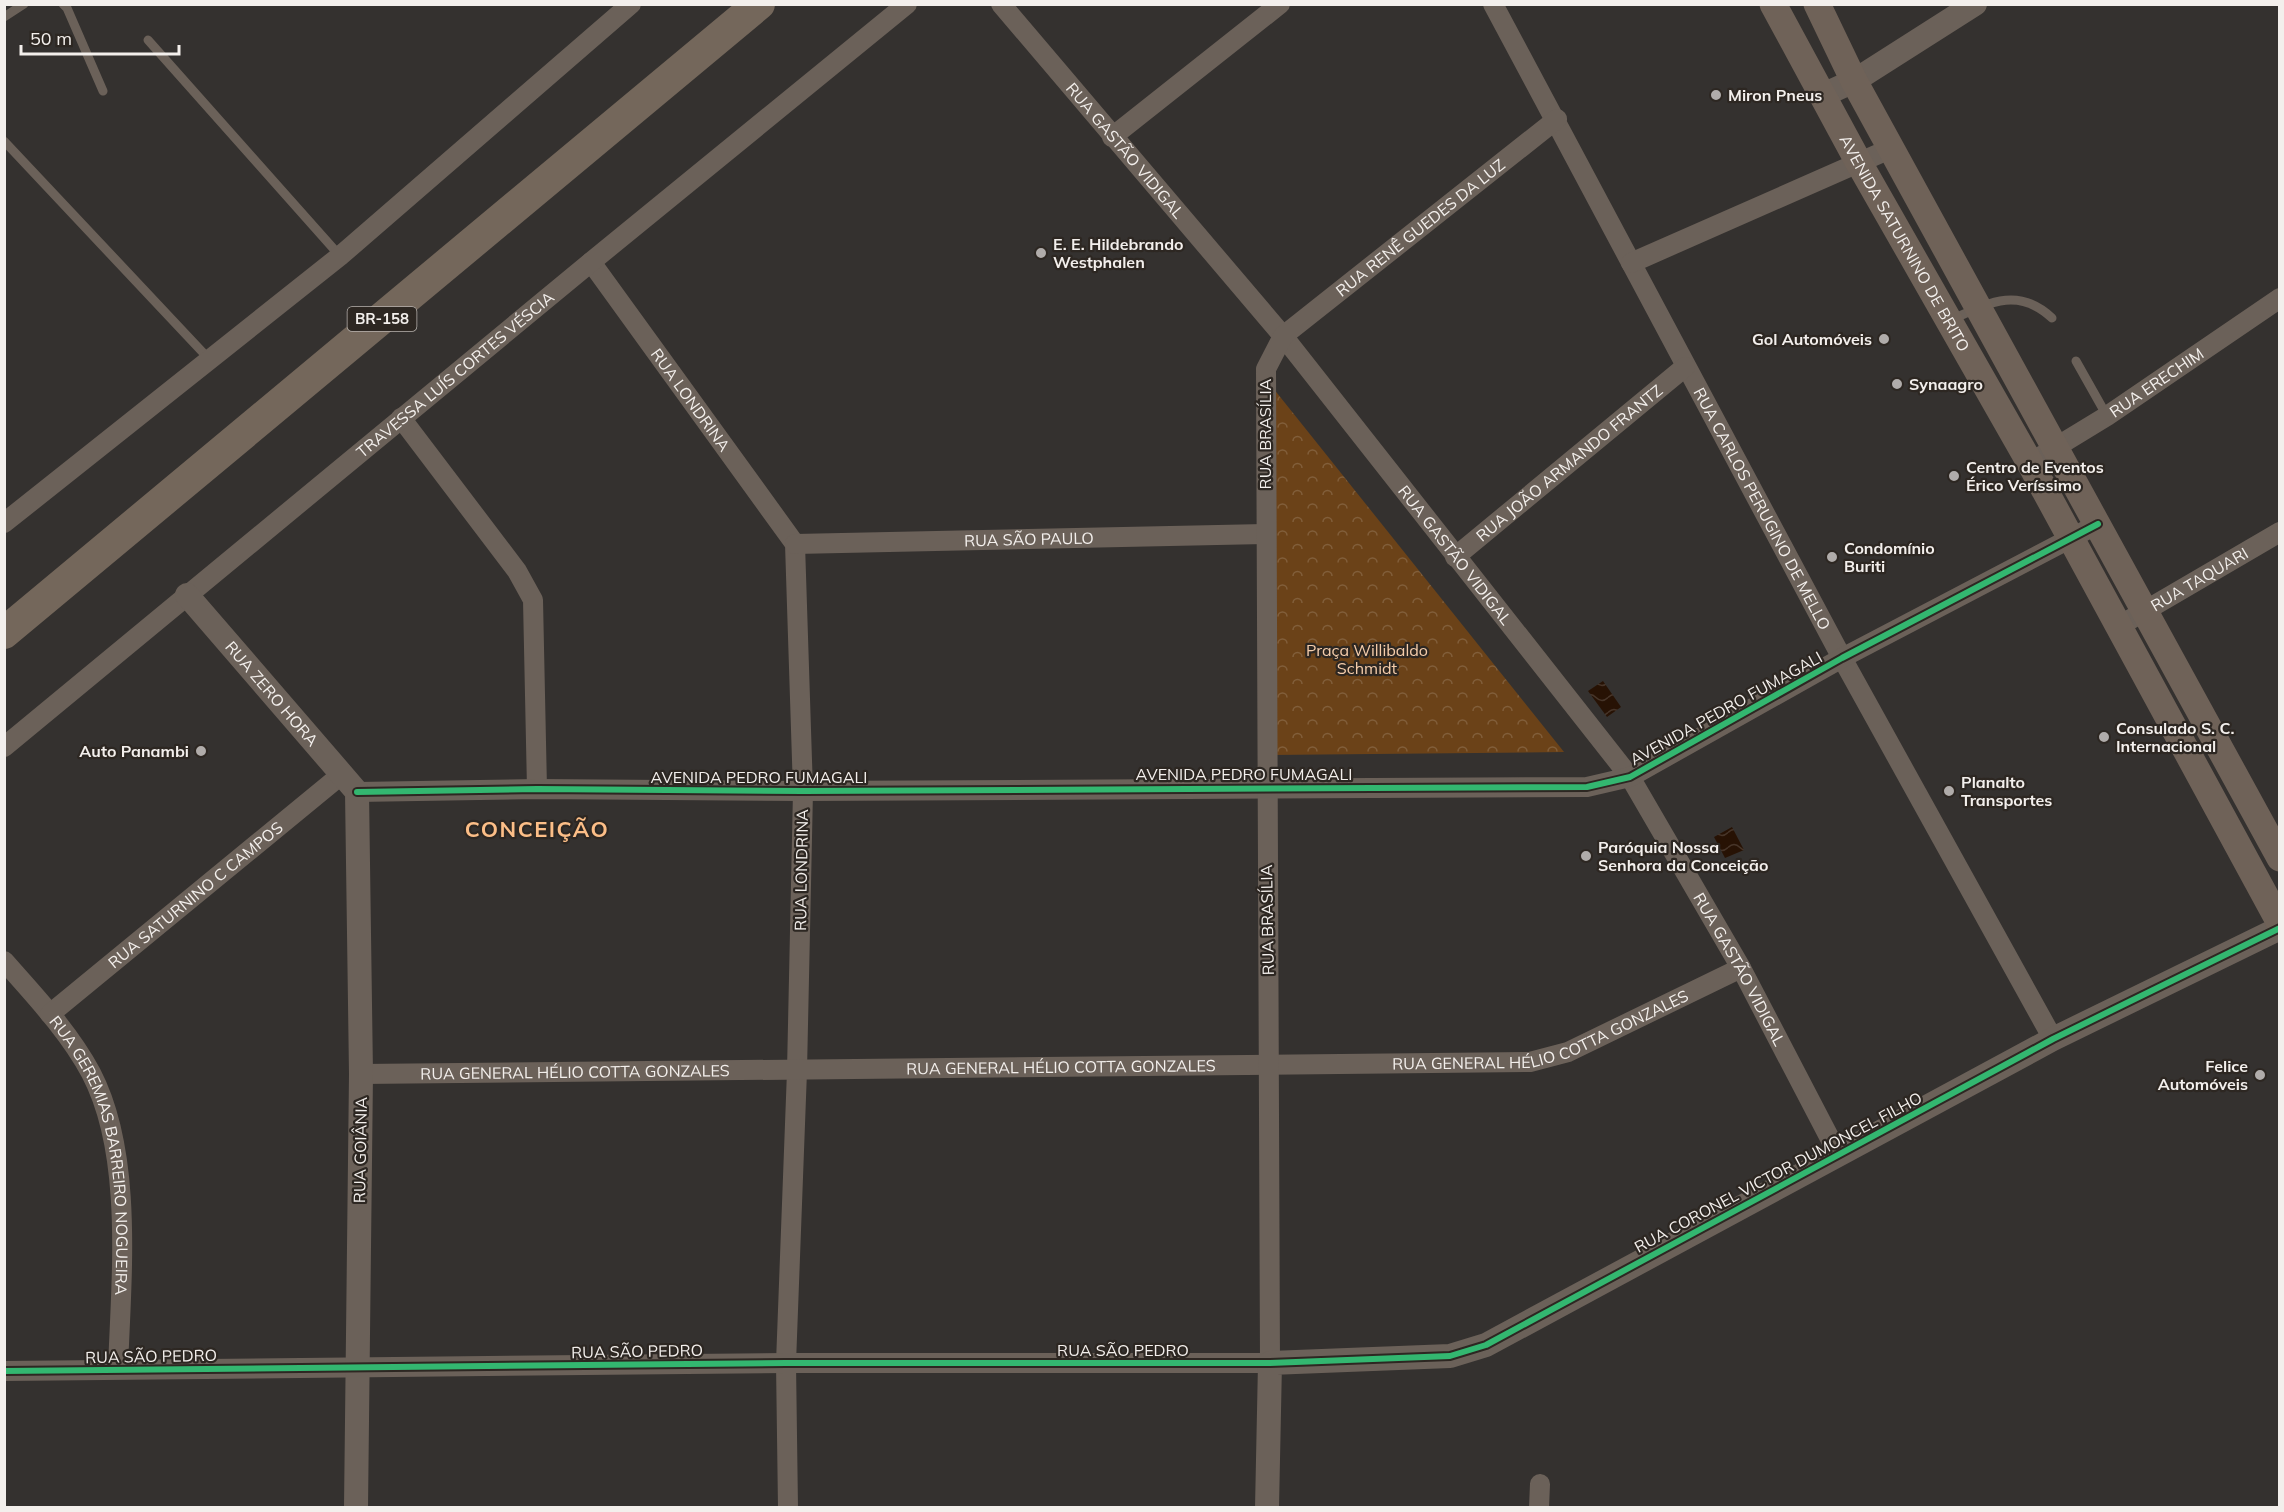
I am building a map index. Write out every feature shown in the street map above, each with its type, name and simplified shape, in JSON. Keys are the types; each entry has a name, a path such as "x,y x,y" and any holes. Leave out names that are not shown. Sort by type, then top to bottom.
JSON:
{"highway":[{"name":"BR-158","path":"4,633 759,4"}],"main road":[{"name":"AVENIDA SATURNINO DE BRITO","path":"1817,4 1854,81 2279,855"},
{"name":"AVENIDA SATURNINO DE BRITO","path":"1777,6 1859,163 2030,463 2248,869 2280,923"}],"street":[{"path":"4,523 340,256 630,4"},
{"name":"TRAVESSA LUÍS CORTES VÉSCIA","path":"4,747 401,418 907,4"},
{"name":"RUA GASTÃO VIDIGAL","path":"1001,4 1283,336 1630,777 1741,968 1839,1154"},
{"path":"1112,137 1280,4"},
{"name":"RUA CARLOS PERUGINO DE MELLO","path":"1493,4 1557,119 1685,367 1842,658 2054,1039"},
{"path":"1823,95 1854,81 1975,4"},
{"name":"RUA RENÊ GUEDES DA LUZ","path":"1283,336 1557,119"},
{"path":"1631,263 1892,148"},
{"name":"RUA LONDRINA","path":"591,262 795,544 802,791 797,1071 786,1363 788,1508"},
{"name":"RUA ERECHIM","path":"2030,463 2106,416 2280,298"},
{"name":"RUA BRASÍLIA","path":"1267,1508 1270,1363 1264,534 1266,369 1283,336"},
{"name":"RUA JOÃO ARMANDO FRANTZ","path":"1455,557 1685,367"},
{"path":"401,418 517,571 533,600 537,789"},
{"name":"AVENIDA PEDRO FUMAGALI","path":"349,784 537,789 802,791 1587,787 1630,777 1842,658 2098,524"},
{"name":"RUA TAQUARI","path":"2119,626 2147,612 2280,532"},
{"name":"RUA SÃO PAULO","path":"795,544 1264,534"},
{"name":"RUA ZERO HORA","path":"187,595 349,784"},
{"name":"RUA SATURNINO C CAMPOS","path":"50,1014 349,784"},
{"name":"RUA GOIÂNIA","path":"349,784 361,1074 356,1508"},
{"path":"2248,869 2279,855"},
{"name":"RUA CORONEL VICTOR DUMONCEL FILHO","path":"1270,1363 1450,1356 1486,1345 2054,1039 2280,928"},
{"name":"RUA GEREMIAS BARREIRO NOGUEIRA","path":"4,961 50,1014 91,1073 115,1140 122,1237 118,1369"},
{"name":"RUA GENERAL HÉLIO COTTA GONZALES","path":"361,1074 1530,1062 1568,1052 1741,968"},
{"name":"RUA SÃO PEDRO","path":"4,1371 786,1363 1270,1363"},
{"path":"1539,1508 1540,1484"}],"lane":[{"path":"4,17 24,4"},
{"path":"63,4 67,8 103,91"},
{"path":"148,40 340,256"},
{"path":"4,141 209,359"},
{"path":"1949,321 1978,307 2009,300 2026,300 2039,305 2052,318"},
{"path":"2076,361 2106,416"}],"green space":[{"name":"Praça Willibaldo Schmidt","path":"1273,388 1564,752 1270,755"}],"water":[{"path":"1603,681 1621,707 1607,717 1588,691"},
{"path":"1732,827 1744,850 1725,858 1714,837"}],"cycle path":[{"path":"357,792 537,789 803,791 1587,787 1630,777 1842,658 2098,524"},
{"path":"4,1371 786,1363 1270,1363 1450,1356 1486,1345 2053,1039 2280,928"}],"place":[{"name":"Miron Pneus","path":"1716,95"},
{"name":"E. E. Hildebrando Westphalen","path":"1041,253"},
{"name":"Gol Automóveis","path":"1884,339"},
{"name":"Synaagro","path":"1897,384"},
{"name":"Centro de Eventos Érico Veríssimo","path":"1954,476"},
{"name":"Condomínio Buriti","path":"1832,557"},
{"name":"Consulado S. C. Internacional","path":"2104,737"},
{"name":"Auto Panambi","path":"201,751"},
{"name":"Planalto Transportes","path":"1949,791"},
{"name":"Paróquia Nossa Senhora da Conceição","path":"1586,856"},
{"name":"Felice Automóveis","path":"2260,1075"}],"district":[{"name":"CONCEIÇÃO","path":"537,829"}]}
